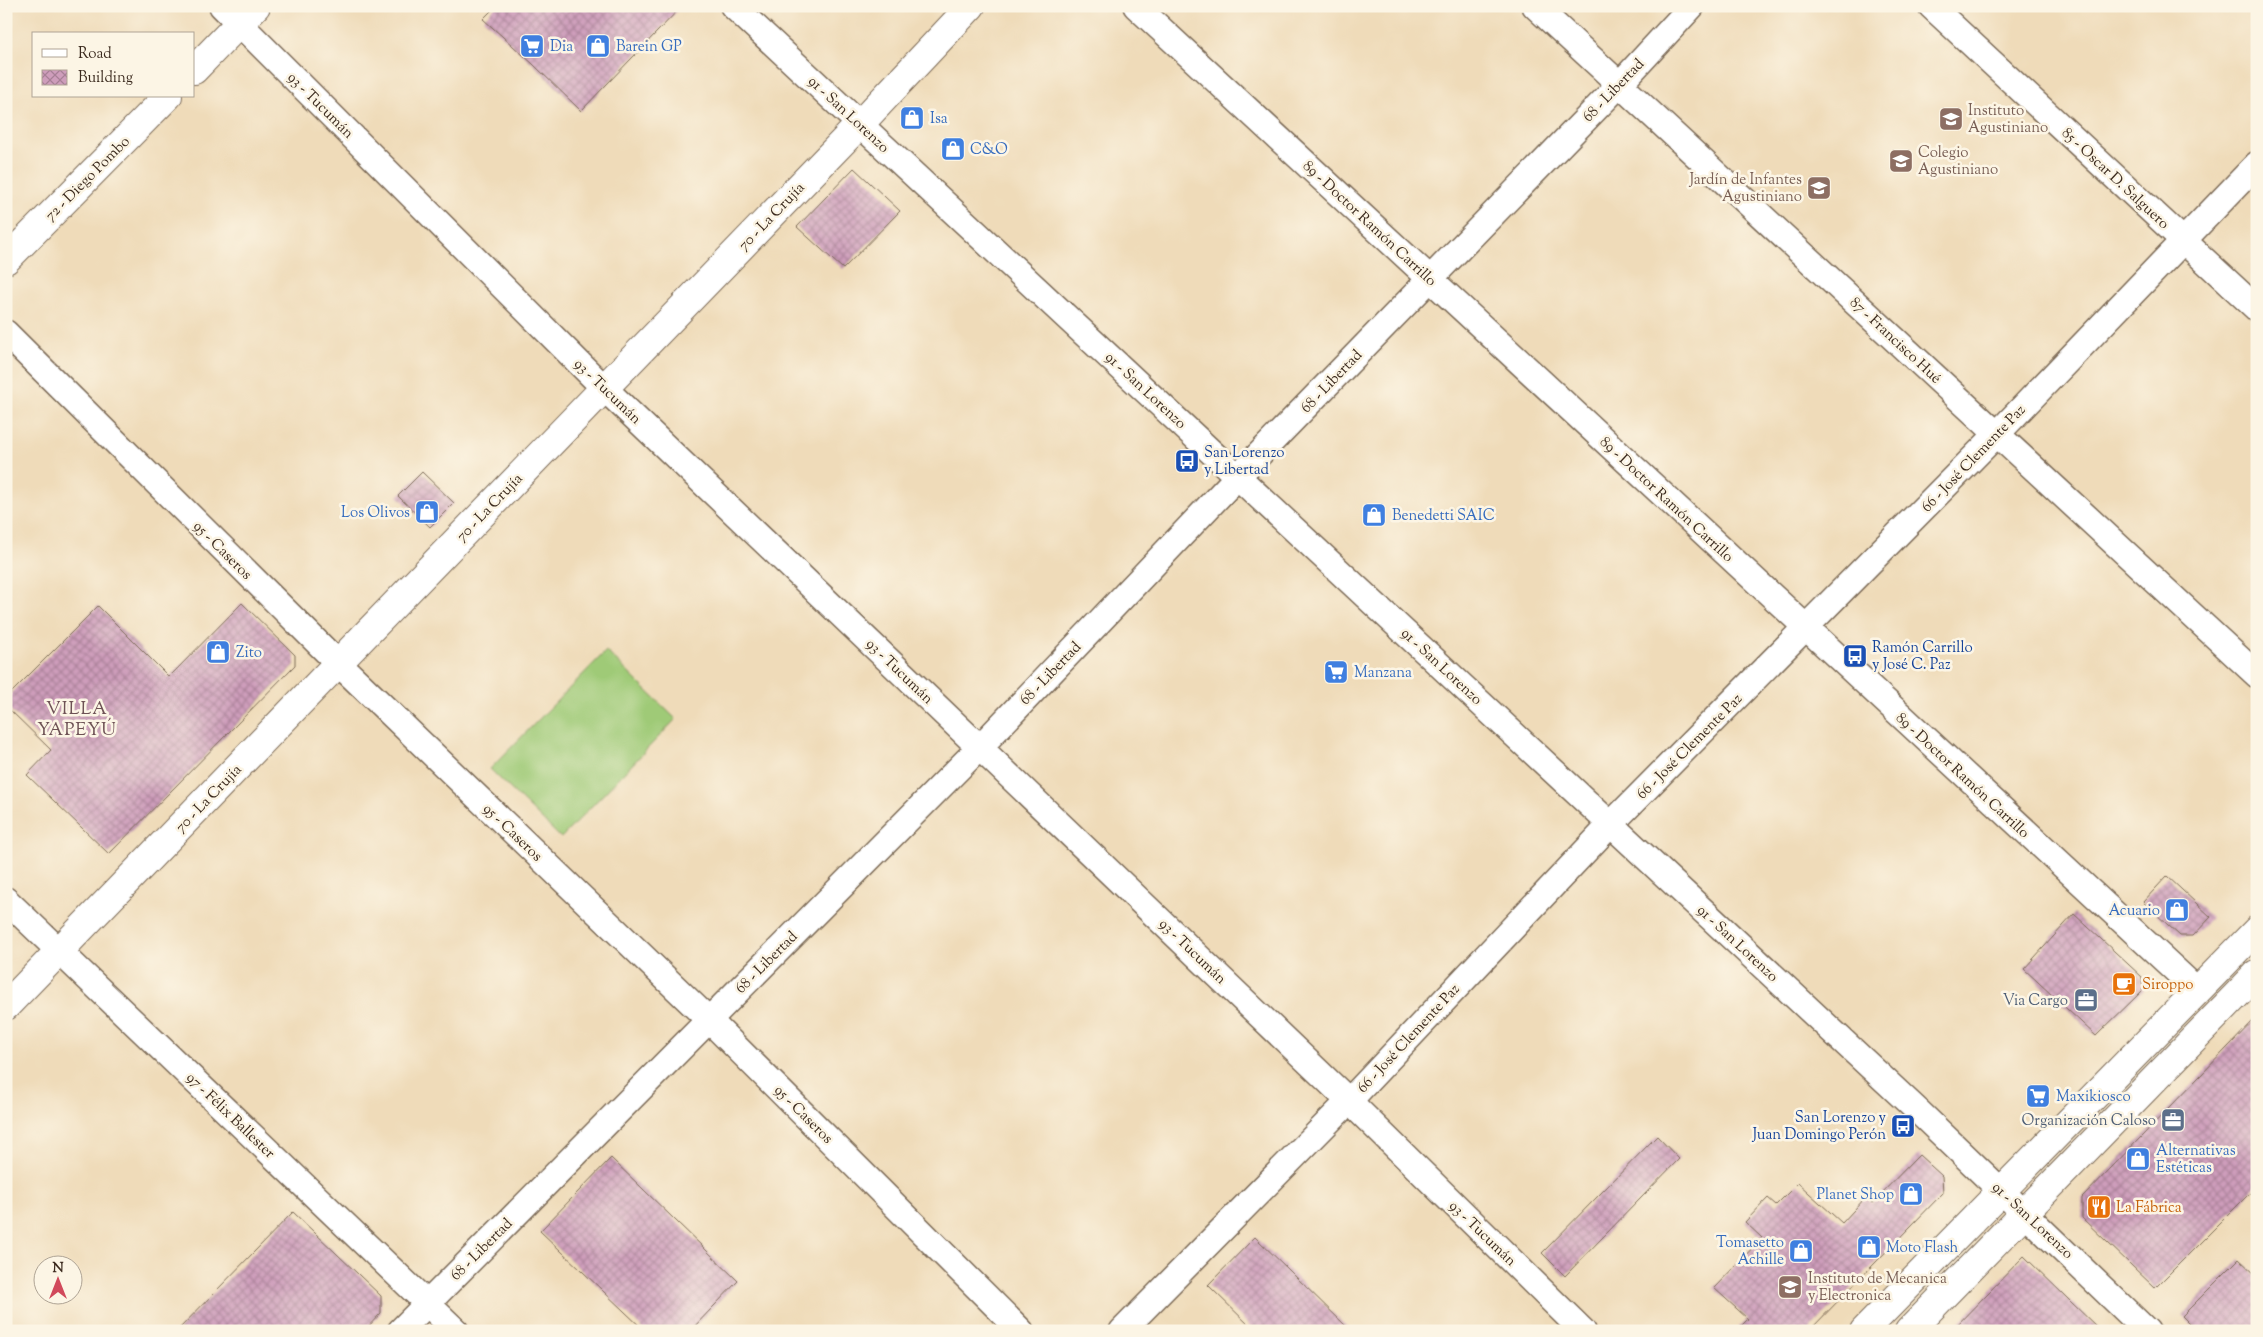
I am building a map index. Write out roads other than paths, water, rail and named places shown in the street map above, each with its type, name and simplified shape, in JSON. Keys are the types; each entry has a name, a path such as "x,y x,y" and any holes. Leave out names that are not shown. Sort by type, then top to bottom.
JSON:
{"street":[{"name":"91 - San Lorenzo","path":"732,6 1611,824 2025,1212 2147,1331"},
{"name":"70 - La Crujía","path":"6,1006 860,124 971,6"},
{"name":"89 - Doctor Ramón Carrillo","path":"1136,6 2198,991"},
{"name":"87 - Francisco Hué","path":"1535,6 2257,675"},
{"name":"68 - Libertad","path":"400,1331 980,747 1238,476 1619,85 1692,6"},
{"name":"85 - Oscar D. Salguero","path":"1931,6 2257,309"},
{"path":"195,69 239,12"},
{"name":"93 - Tucumán","path":"239,12 604,388 1349,1101 1583,1331"},
{"name":"72 - Diego Pombo","path":"6,260 166,98"},
{"name":"66 - José Clemente Paz","path":"1122,1331 1349,1101 1611,824 1998,433 2257,164"},
{"name":"95 - Caseros","path":"6,333 338,663 709,1020 1021,1331"},
{"name":"97 - Félix Ballester","path":"6,900 456,1331"},
{"path":"1864,1331 2257,930"},
{"path":"1909,1331 2257,974"}],"place":[{"name":"Dia","path":"532,46"},
{"name":"Barein GP","path":"598,46"},
{"name":"Isa","path":"912,118"},
{"name":"Instituto Agustiniano","path":"1951,119"},
{"name":"C&O","path":"953,149"},
{"name":"Colegio Agustiniano","path":"1901,161"},
{"name":"Jardín de Infantes Agustiniano","path":"1819,188"},
{"name":"San Lorenzo y Libertad","path":"1187,461"},
{"name":"Los Olivos","path":"427,512"},
{"name":"Benedetti SAIC","path":"1374,515"},
{"name":"Zito","path":"218,652"},
{"name":"Ramón Carrillo y José C. Paz","path":"1855,656"},
{"name":"Manzana","path":"1336,672"},
{"name":"Acuario","path":"2177,910"},
{"name":"Siroppo","path":"2124,984"},
{"name":"Via Cargo","path":"2086,1000"},
{"name":"Maxikiosco","path":"2038,1096"},
{"name":"Organización Caloso","path":"2173,1120"},
{"name":"San Lorenzo y Juan Domingo Perón","path":"1903,1126"},
{"name":"Alternativas Estéticas","path":"2138,1159"},
{"name":"Planet Shop","path":"1911,1194"},
{"name":"La Fábrica","path":"2099,1207"},
{"name":"Moto Flash","path":"1869,1247"},
{"name":"Tomasetto Achille","path":"1801,1251"},
{"name":"Instituto de Mecanica y Electronica","path":"1790,1287"}],"district":[{"name":"VILLA YAPEYÚ","path":"77,718"}]}
